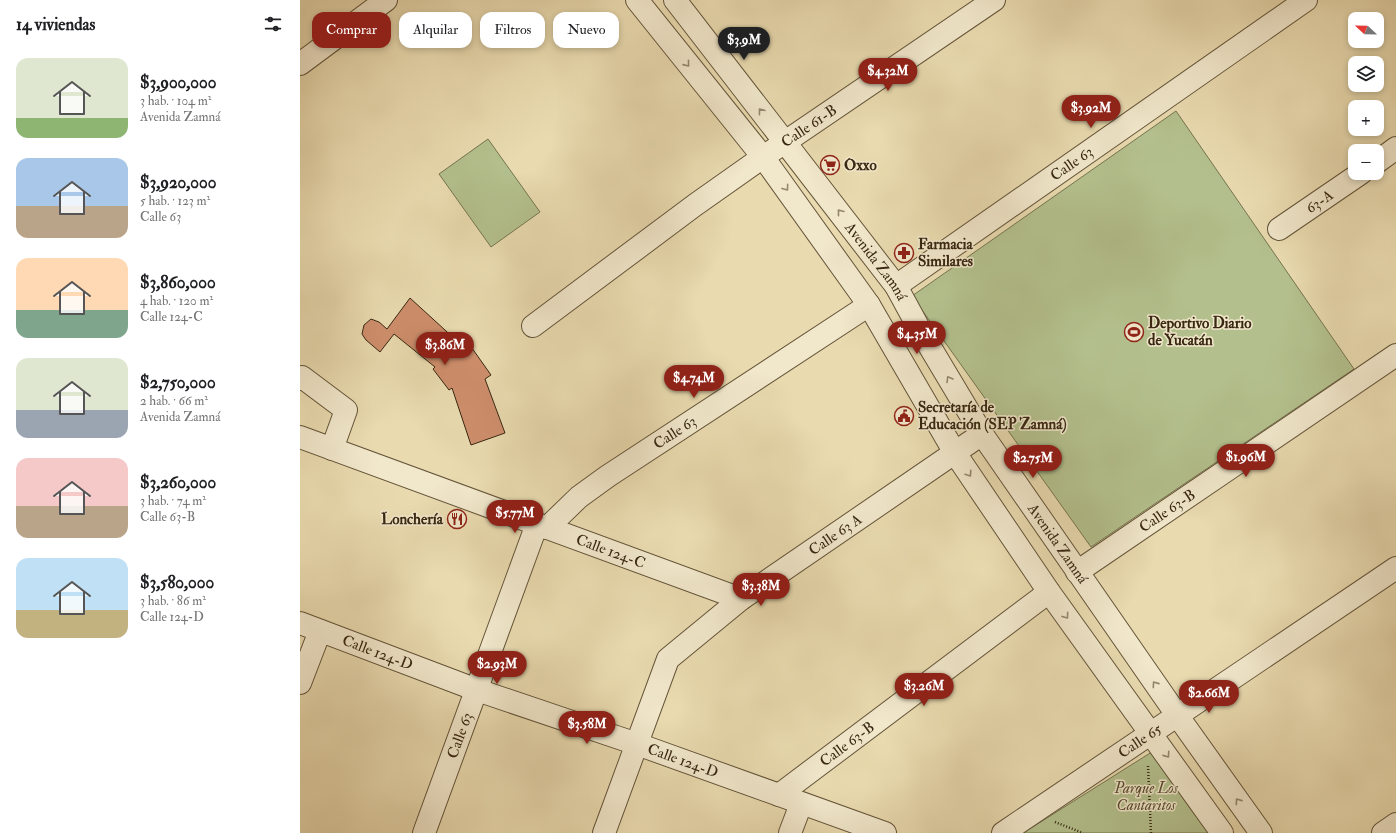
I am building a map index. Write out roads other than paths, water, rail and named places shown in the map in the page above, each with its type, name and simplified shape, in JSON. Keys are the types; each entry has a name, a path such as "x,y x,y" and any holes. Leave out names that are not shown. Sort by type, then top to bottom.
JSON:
{"street":[{"path":"300,64 386,0"},
{"name":"Avenida Zamná","path":"637,0 763,157 869,305 955,453 1049,592 1149,734 1222,833"},
{"name":"Calle 61-B","path":"533,326 695,205 994,0"},
{"name":"Calle 63","path":"896,286 1306,0"},
{"path":"659,28 684,3"},
{"name":"Avenida Zamná","path":"684,3 785,142 896,286 921,332 982,434 1077,572 1261,833"},
{"path":"1384,157 1396,148"},
{"name":"63-A","path":"1279,229 1350,180"},
{"name":"Calle 63","path":"424,833 477,690 542,526 608,476 869,305"},
{"path":"895,349 921,332"},
{"name":"Calle 63-B","path":"1077,572 1396,355"},
{"path":"300,379 302,377 346,410 332,449"},
{"name":"Calle 63 A","path":"604,833 668,659 741,600 982,434"},
{"name":"Calle 124-C","path":"300,437 741,600"},
{"name":"Calle 65","path":"1004,833 1396,568"},
{"name":"Calle 63-B","path":"779,795 1049,592"},
{"name":"Calle 124-D","path":"300,623 477,690 637,744 885,833"},
{"path":"300,683 320,631"},
{"path":"790,833 801,804"},
{"path":"1383,833 1396,824"}],"place":[{"name":"Oxxo","path":"830,165"},
{"name":"Farmacia Similares","path":"904,253"},
{"name":"Deportivo Diario de Yucatán","path":"1134,332"},
{"name":"Secretaría de Educación (SEP Zamná)","path":"904,416"},
{"name":"Lonchería","path":"457,519"}],"park label":[{"name":"Parque Los Cantaritos","path":"1146,796"}]}
